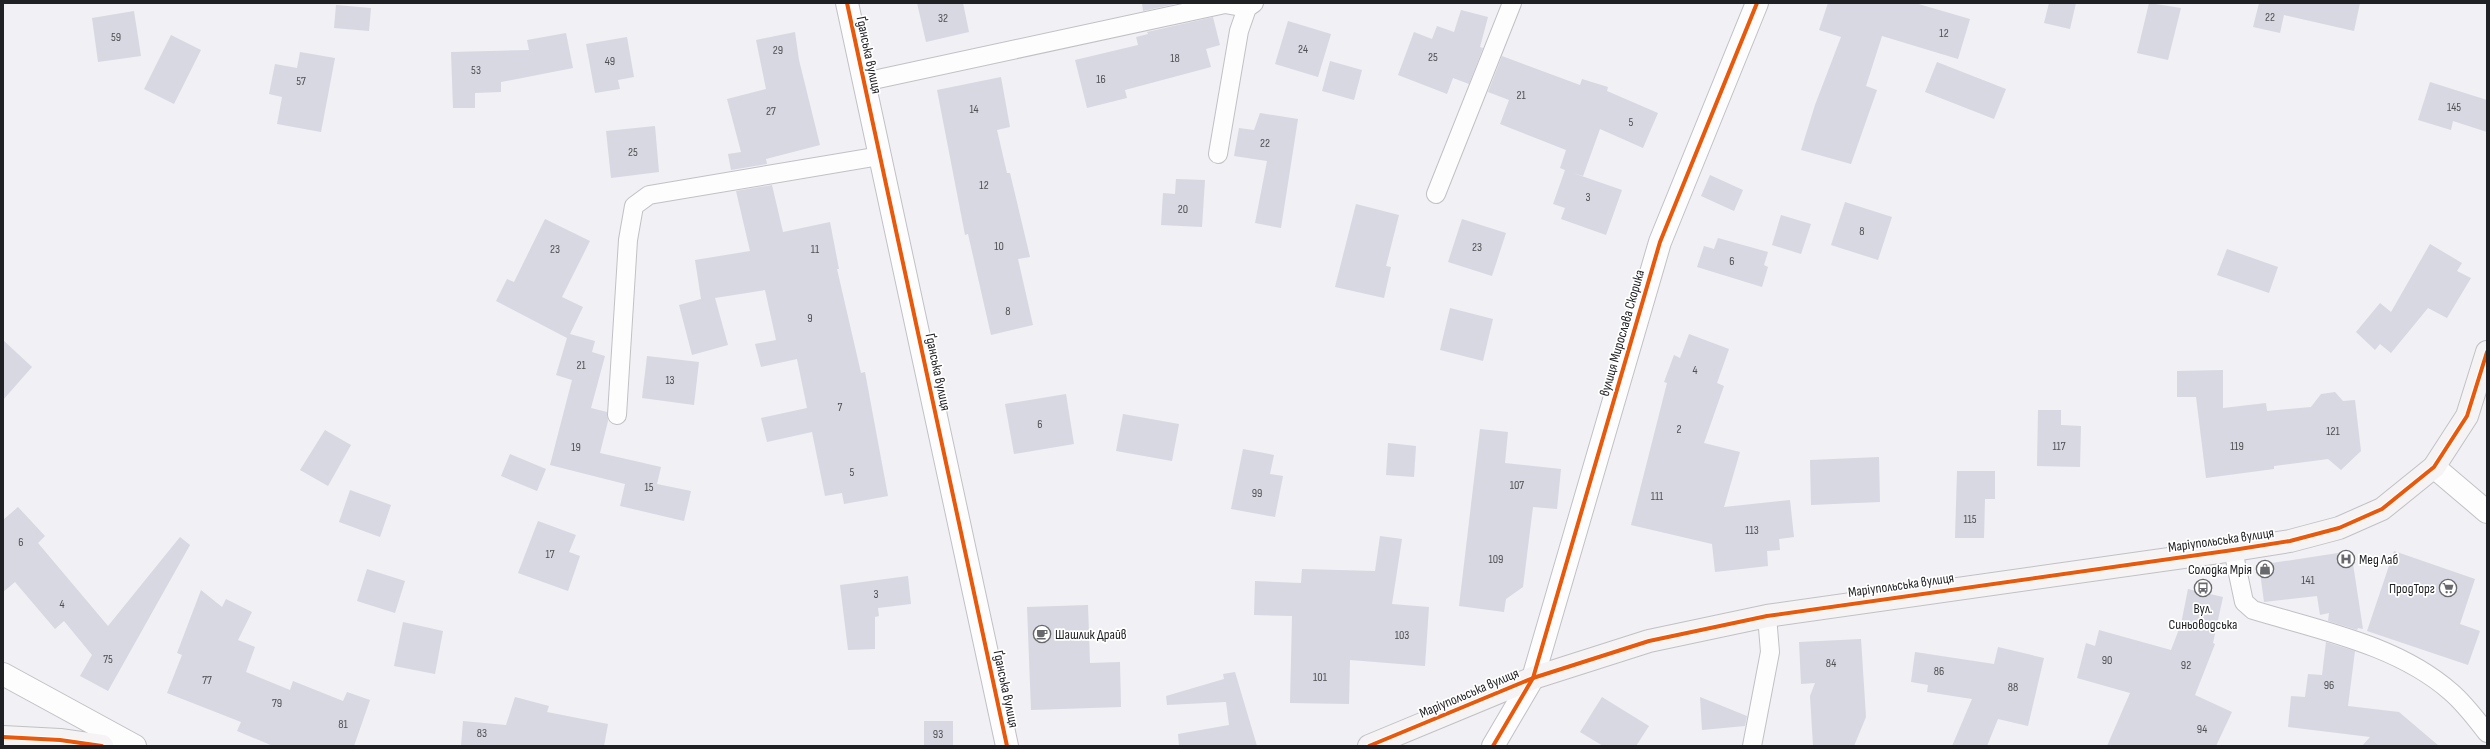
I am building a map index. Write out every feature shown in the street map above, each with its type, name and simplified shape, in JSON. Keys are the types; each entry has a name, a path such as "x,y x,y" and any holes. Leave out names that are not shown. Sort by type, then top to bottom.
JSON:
{"street":[{"name":"Ґданська вулиця","path":"847,3 1007,746"},
{"name":"вулиця Мирослава Скорика","path":"1493,746 1533,678 1660,242 1757,3"},
{"name":"Маріупольська вулиця","path":"1370,746 1533,678 1649,641 1767,616 2233,550 2290,541 2339,528 2382,509 2434,467 2467,416 2487,352"},
{"path":"2434,467 2487,512"},
{"path":"3,674 135,746"},
{"path":"3,737 60,740 102,746"}],"lane":[{"path":"1436,194 1512,3"},
{"path":"864,82 1225,4 1251,5 1238,31 1218,154"},
{"path":"617,415 628,240 634,206 648,195 880,156"},
{"path":"2233,550 2244,602 2253,610 2336,634 2389,655 2422,671 2451,692 2487,733"},
{"path":"1752,746 1770,652 1767,616"}],"building":[{"path":"917,3 963,3 969,32 926,42"},
{"path":"1142,3 1180,3 1143,11"},
{"path":"1828,3 1915,3 1970,19 1958,59 1882,36 1866,86 1877,90 1851,164 1801,150 1815,105 1841,37 1819,30"},
{"path":"2049,3 2076,3 2070,29 2044,23"},
{"path":"2149,3 2181,8 2168,60 2137,53"},
{"path":"2259,3 2360,3 2354,31 2284,15 2280,33 2253,27"},
{"path":"336,5 371,8 369,31 334,28"},
{"path":"1461,10 1488,17 1480,47 1483,48 1469,84 1453,78 1447,94 1398,75 1414,32 1432,39 1437,26 1454,32"},
{"path":"134,11 141,56 98,62 92,18"},
{"path":"1213,17 1220,45 1206,49 1211,67 1125,90 1127,98 1087,108 1075,60 1138,45 1136,37 1148,34 1147,32"},
{"path":"1288,21 1331,34 1318,77 1275,64"},
{"path":"795,32 799,60 820,145 766,159 767,164 731,170 728,154 741,152 727,99 766,89 756,40"},
{"path":"566,33 573,68 501,82 501,92 475,93 475,108 453,108 451,52 529,50 527,40"},
{"path":"171,35 201,50 174,104 144,89"},
{"path":"627,37 634,77 618,80 620,89 595,93 586,44"},
{"path":"300,52 335,58 321,132 277,124 282,97 269,94 275,64 297,68"},
{"path":"1502,56 1580,85 1582,79 1608,87 1607,91 1658,113 1643,148 1600,129 1583,176 1573,173 1622,190 1606,235 1561,219 1565,208 1553,204 1565,170 1560,168 1566,150 1500,124 1509,100 1488,92"},
{"path":"1330,61 1362,70 1354,100 1322,91"},
{"path":"1937,62 2006,89 1994,119 1925,92"},
{"path":"1001,77 1010,127 997,130 1007,173 1010,173 1030,257 1018,259 1033,325 991,335 968,234 965,235 937,90"},
{"path":"2430,82 2487,100 2487,132 2453,121 2451,130 2418,120"},
{"path":"1260,113 1298,119 1281,228 1255,223 1267,161 1234,156 1239,128 1254,130"},
{"path":"655,126 659,172 611,178 606,131"},
{"path":"1710,175 1743,190 1734,211 1701,196"},
{"path":"1176,179 1205,180 1202,227 1161,225 1163,193 1175,194"},
{"path":"772,185 783,232 830,222 839,269 837,269 861,373 865,372 888,496 844,504 842,493 825,496 812,432 767,442 761,418 807,408 797,359 761,367 755,344 776,340 765,290 715,298 728,345 692,355 679,305 701,299 695,260 750,251 736,191"},
{"path":"1845,202 1892,217 1878,260 1831,245"},
{"path":"1356,204 1399,215 1386,266 1391,267 1384,298 1335,287"},
{"path":"1781,215 1811,224 1801,254 1772,245"},
{"path":"545,219 590,241 562,297 583,307 570,334 595,341 592,352 605,356 591,408 607,412 608,421 600,453 661,467 657,484 691,491 684,521 620,506 625,484 550,465 572,380 556,375 567,338 496,301 507,279 514,282"},
{"path":"1462,219 1506,233 1492,276 1448,262"},
{"path":"1718,238 1768,252 1764,265 1768,267 1762,287 1697,267 1704,246 1714,249"},
{"path":"2430,244 2462,263 2457,271 2471,278 2447,318 2428,308 2391,353 2380,344 2375,350 2356,332 2380,303 2391,312"},
{"path":"2227,249 2278,267 2269,293 2217,275"},
{"path":"1450,308 1493,319 1483,361 1440,350"},
{"path":"1689,334 1729,349 1717,383 1724,386 1704,443 1740,452 1724,507 1790,500 1794,537 1779,539 1780,550 1767,551 1768,566 1715,572 1712,544 1631,525 1667,383 1664,382 1674,355 1680,358"},
{"path":"3,340 32,367 3,400"},
{"path":"647,356 699,362 694,405 642,398"},
{"path":"2223,370 2223,408 2266,403 2267,411 2311,407 2321,394 2335,392 2343,401 2355,400 2361,451 2341,470 2328,459 2274,466 2274,469 2206,478 2196,397 2177,397 2177,371"},
{"path":"1066,394 1074,444 1014,454 1005,404"},
{"path":"2038,410 2061,410 2061,425 2081,426 2080,467 2037,466"},
{"path":"1123,414 1179,424 1172,461 1116,451"},
{"path":"1480,429 1508,432 1505,463 1561,469 1557,509 1533,507 1523,587 1506,599 1504,612 1459,606"},
{"path":"325,430 351,445 328,486 300,470"},
{"path":"1388,443 1416,446 1414,477 1386,475"},
{"path":"1243,449 1274,455 1270,474 1283,476 1275,517 1231,509"},
{"path":"510,454 546,469 537,491 501,476"},
{"path":"1879,457 1880,502 1811,505 1810,460"},
{"path":"1957,471 1995,471 1995,499 1985,499 1984,538 1955,538"},
{"path":"350,490 391,505 380,537 339,522"},
{"path":"18,507 45,536 38,543 108,626 180,537 190,545 108,691 80,676 92,655 64,621 55,629 15,582 3,592 3,520"},
{"path":"538,521 576,535 569,552 580,556 568,591 518,573"},
{"path":"1380,536 1402,539 1392,604 1429,607 1425,666 1350,660 1349,704 1290,703 1292,616 1254,615 1255,581 1301,583 1302,569 1375,571"},
{"path":"2351,551 2363,629 2358,628 2357,630 2328,621 2329,613 2320,615 2317,596 2264,602 2259,565"},
{"path":"2394,551 2475,579 2460,624 2480,631 2468,665 2367,631"},
{"path":"367,569 405,581 395,613 357,601"},
{"path":"908,576 911,604 878,608 879,616 875,617 875,649 848,650 840,585"},
{"path":"2188,589 2223,597 2213,643 2215,644 2195,695 2232,712 2216,746 2107,746 2130,693 2077,678 2086,643 2095,646 2099,630 2171,650 2181,624"},
{"path":"201,590 222,607 226,599 252,612 238,640 255,647 246,672 290,690 293,681 343,701 347,692 370,700 354,746 273,746 237,731 241,722 167,693 182,655 177,653"},
{"path":"1088,605 1090,663 1120,662 1121,707 1031,710 1027,607"},
{"path":"403,622 443,631 435,674 394,666"},
{"path":"1861,639 1866,717 1854,746 1813,746 1810,696 1815,683 1801,684 1799,642"},
{"path":"2326,642 2355,651 2348,706 2399,712 2439,746 2362,746 2370,737 2288,727 2291,696 2305,697 2308,674 2322,675"},
{"path":"1998,647 2044,658 2028,726 1998,719 1987,746 1952,746 1972,699 1927,692 1928,685 1911,682 1915,652 1994,664"},
{"path":"1235,672 1257,746 1179,746 1178,734 1229,725 1226,702 1167,705 1166,696 1224,679 1223,674"},
{"path":"515,697 549,706 547,712 608,724 604,746 461,746 463,721 506,725"},
{"path":"1602,697 1649,726 1636,746 1603,746 1580,732"},
{"path":"1700,697 1747,716 1745,726 1702,730"},
{"path":"924,721 953,721 953,746 924,746"}],"cycle path":[{"path":"847,3 1007,746"},
{"path":"1493,746 1533,678 1660,242 1757,3"},
{"path":"1369,746 1533,678 1649,641 1767,616 2233,550 2290,541 2339,528 2382,509 2434,467 2467,416 2487,352"},
{"path":"3,737 60,740 102,746"}],"place":[{"name":"Мед Лаб","path":"2346,559"},
{"name":"Солодка Мрія","path":"2265,569"},
{"name":"Вул. Синьоводська","path":"2203,588"},
{"name":"ПродТорг","path":"2448,588"},
{"name":"Шашлик Драйв","path":"1042,634"}]}
